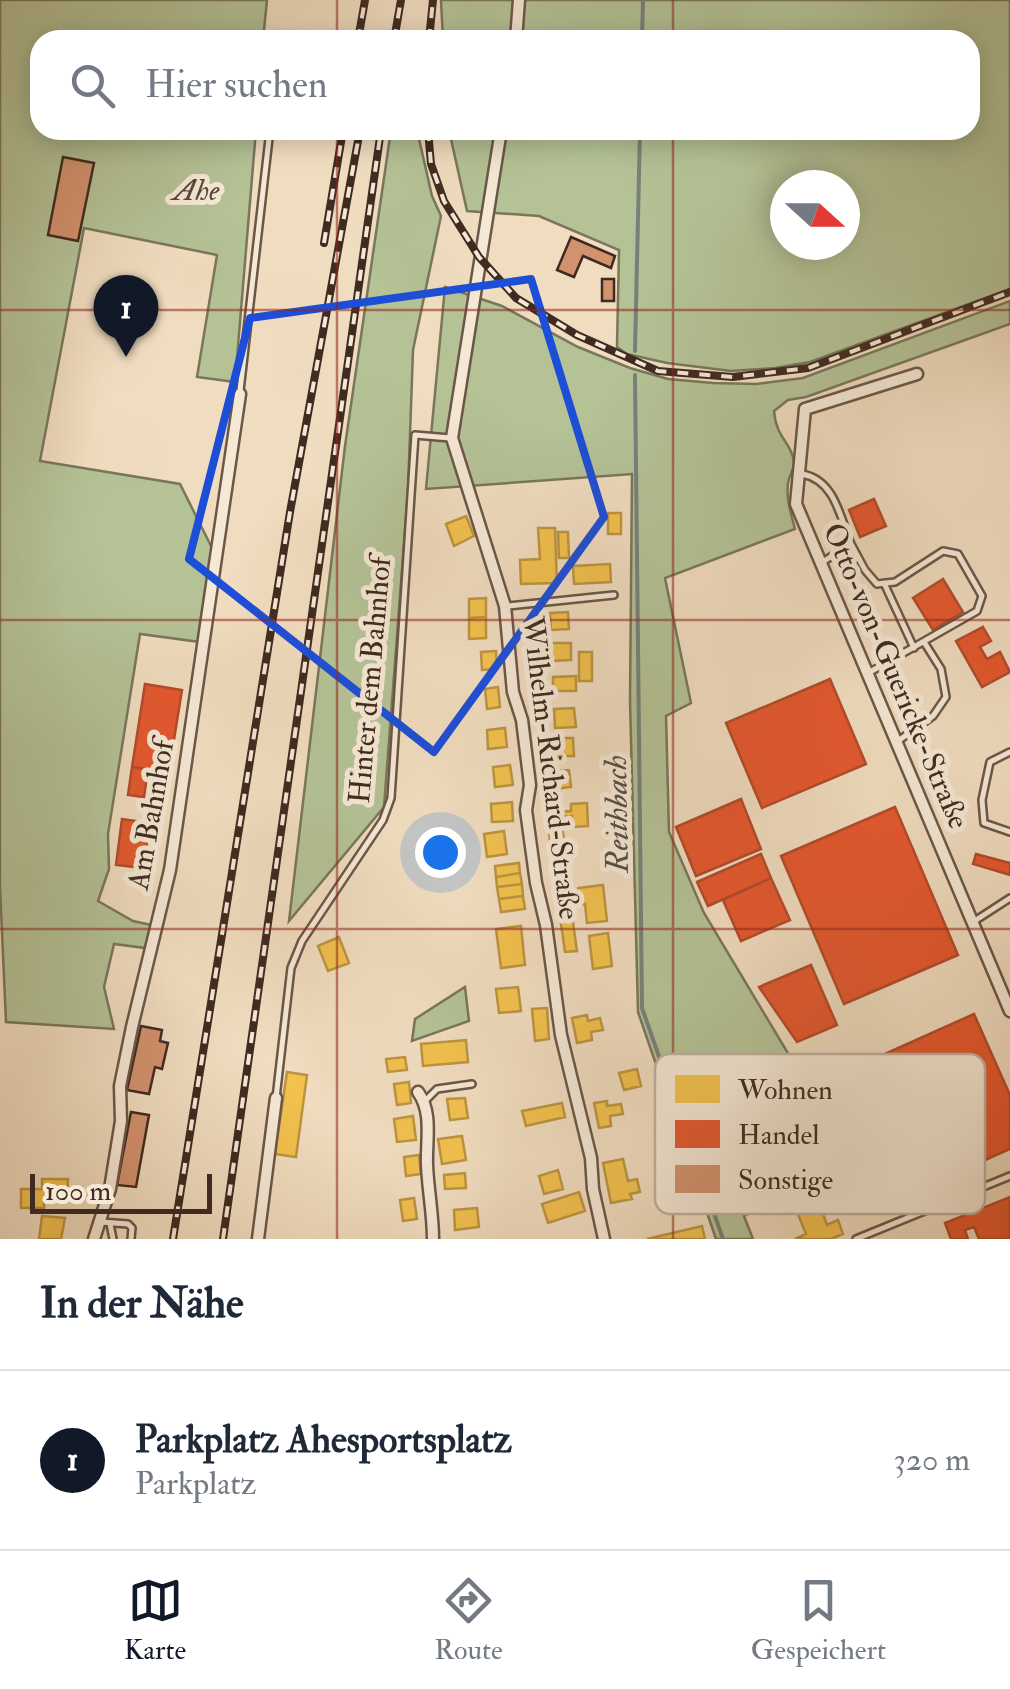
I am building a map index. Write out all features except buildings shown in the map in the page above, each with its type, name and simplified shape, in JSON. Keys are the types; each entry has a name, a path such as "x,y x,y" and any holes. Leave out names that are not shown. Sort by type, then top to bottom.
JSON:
{"street":[{"path":"517,30 520,0"},
{"name":"Wilhelm-Richard-Straße","path":"499,140 452,438 505,606 511,676 522,720 530,785 526,810 536,883 546,925 561,1035 590,1158 604,1239"},
{"name":"Otto-von-Guericke-Straße","path":"917,374 805,409 796,504 1010,1011"},
{"name":"Am Bahnhof","path":"94,1239 104,1222 121,1121 120,1086 170,870 240,394"},
{"path":"421,1097 433,1239"},
{"name":"Hinter dem Bahnhof","path":"258,1239 276,1098"}],"lane":[{"path":"240,394 269,140"},
{"name":"Hinter dem Bahnhof","path":"276,1098 291,968 302,941 383,820 391,798 416,435 452,438"},
{"path":"800,474 814,476 830,490 851,544 864,570 877,584 895,582 943,551 958,554 982,596 977,611 868,673"},
{"path":"821,564 851,544"},
{"path":"884,583 914,648"},
{"path":"505,606 614,595"},
{"path":"898,741 932,716 946,696 940,669 924,642"},
{"path":"1010,752 990,762 982,800 984,823 1010,832"},
{"path":"973,922 1010,898"},
{"path":"421,1097 437,1089 472,1084"},
{"path":"985,1186 1010,1176"},
{"path":"856,1239 917,1214"},
{"path":"104,1222 113,1239"},
{"path":"104,1222 128,1224 132,1228 131,1239"}],"highlighted area":[{"path":"531,279 604,517 434,752 189,559 250,318"}],"green space":[{"name":"Ahe","path":"0,0 267,0 264,30 30,30 30,140 255,140 235,382 197,377 217,255 84,228 40,461 180,484 213,550 200,642 140,634 108,834 109,869 98,901 133,921 156,926 153,949 114,944 104,987 114,1029 6,1022 0,887"},
{"path":"441,0 1010,0 1010,289 810,362 731,371 667,363 627,354 617,347 619,250 539,216 467,211 451,140 980,140 980,30 442,30"},
{"path":"390,140 419,140 432,196 441,216 413,350 408,491 384,807 289,921 345,446"},
{"path":"445,287 502,306 578,347 630,368 668,379 713,383 756,384 803,378 1010,301 1010,324 788,400 774,411 794,461 788,489 795,529 665,578 691,703 666,716 669,832 704,913 788,1054 655,1054 655,1061 638,1012 630,701 632,474 426,489"},
{"path":"465,987 469,1021 412,1041 415,1019"},
{"path":"707,1214 748,1214 744,1216 753,1239 716,1239"}],"waterway":[{"name":"Reithbach","path":"642,30 643,0"},
{"name":"Reithbach","path":"635,351 640,140"},
{"name":"Reithbach","path":"635,375 642,1008 658,1054"},
{"name":"Reithbach","path":"714,1214 723,1239"}],"railway":[{"path":"360,30 365,0"},
{"path":"396,30 401,0"},
{"path":"430,30 433,0"},
{"path":"324,243 341,140"},
{"path":"173,1239 290,512 358,140"},
{"path":"223,1239 380,140"},
{"path":"429,140 431,164 444,201 479,257 516,298 577,335 658,371 733,377 808,368 1010,292"}],"place":[{"name":"Parkplatz Ahesportsplatz","path":"126,357"}]}
